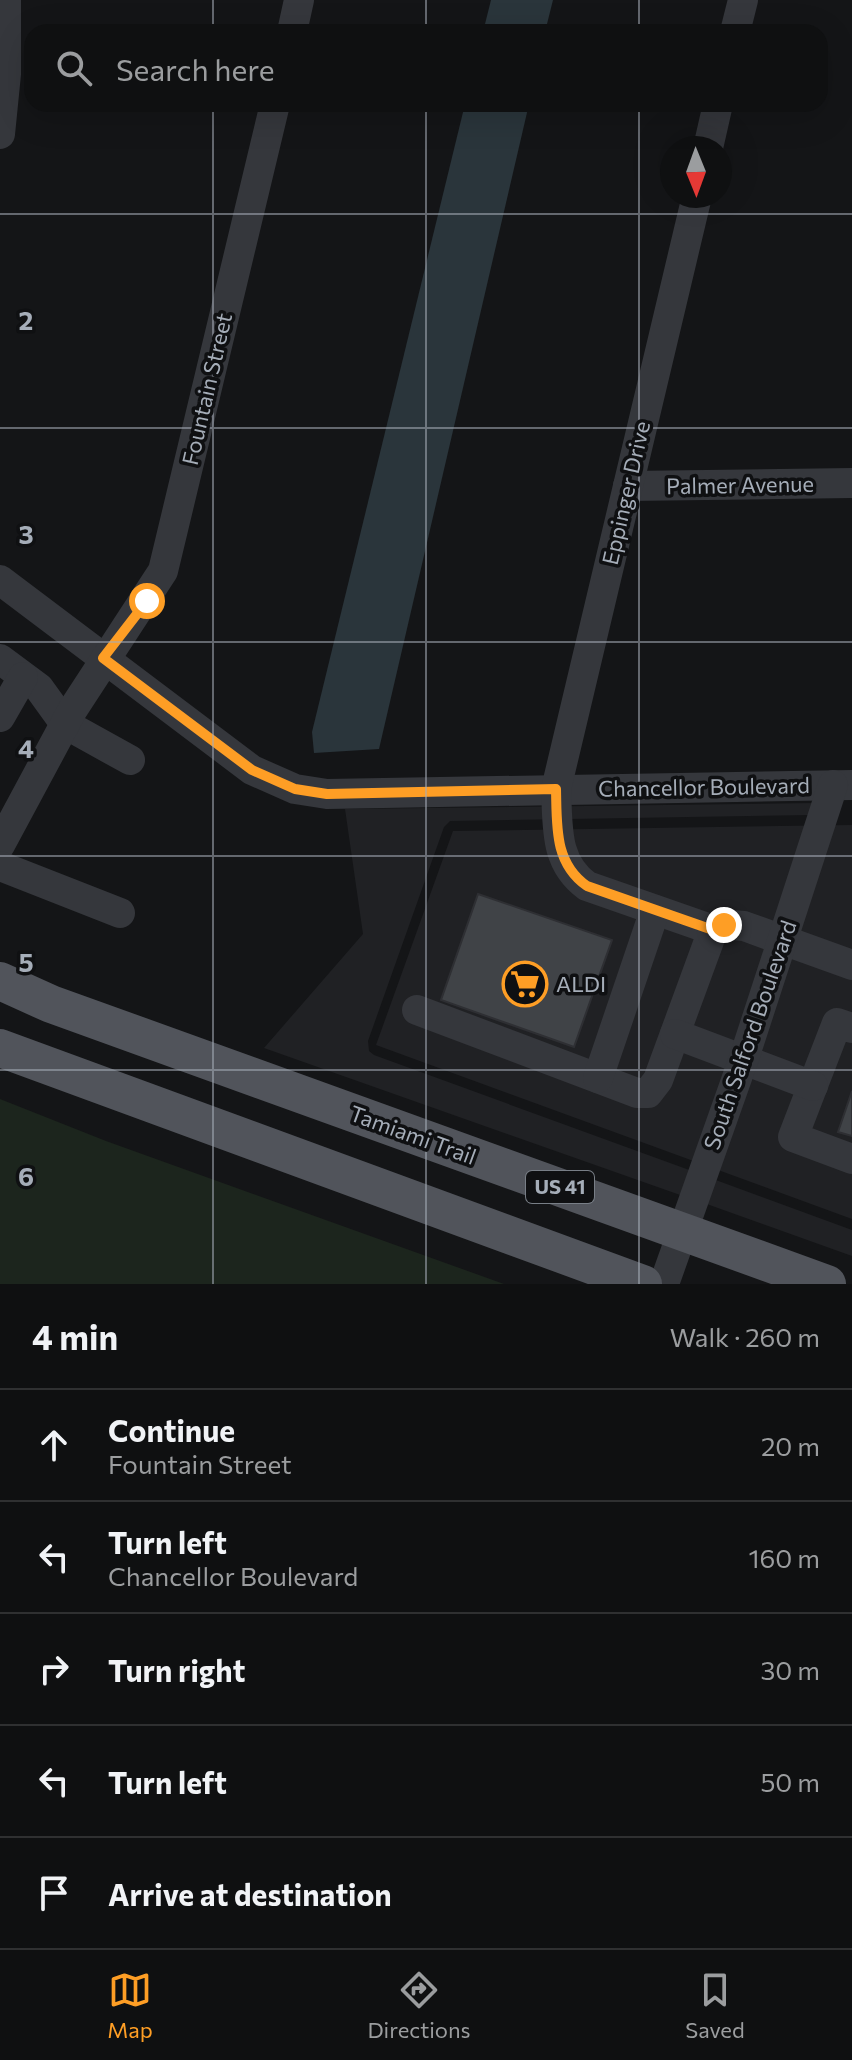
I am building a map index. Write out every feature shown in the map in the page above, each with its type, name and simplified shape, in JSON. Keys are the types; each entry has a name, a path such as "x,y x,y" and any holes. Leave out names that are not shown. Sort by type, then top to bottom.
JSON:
{"main road":[{"name":"Tamiami Trail","path":"0,981 51,1004 827,1284"},
{"path":"0,1048 643,1284"}],"street":[{"path":"0,134 6,74 6,0"},
{"path":"294,24 299,0"},
{"path":"737,24 743,0"},
{"name":"Fountain Street","path":"0,845 103,658 147,601 163,571 273,112"},
{"path":"711,136 716,112"},
{"name":"Eppinger Drive","path":"694,208 556,789 558,836 567,869 587,886 713,930 737,925 852,965"},
{"name":"Palmer Avenue","path":"628,486 852,483"},
{"name":"Chancellor Boulevard","path":"0,580 252,770 295,789 327,794 842,785"},
{"path":"0,717 12,668 39,688 65,724 130,760"},
{"name":"South Salford Boulevard","path":"664,1284 782,940 842,785"},
{"path":"0,866 120,913"},
{"path":"598,1078 655,910"},
{"path":"417,1010 637,1093 648,1093 658,1080 713,930"},
{"path":"852,1028 837,1023 793,1137 852,1159"},
{"path":"675,1034 813,1086"}],"shaded area":[{"path":"491,0 553,0 547,24 485,24"},
{"path":"463,112 527,112 379,749 314,753 312,732"},
{"path":"815,803 811,815 450,821 444,827 368,1041 369,1051 374,1055 692,1171 683,1196 264,1048 363,934 345,809"},
{"path":"852,825 852,1219 376,1045 453,831"},
{"path":"0,1099 106,1141 504,1284 0,1284"},
{"path":"713,1179 852,1230 852,1256 704,1203"}],"building":[{"path":"478,894 612,940 574,1047 441,1000"},
{"path":"852,1091 852,1136 838,1132"}],"place":[{"name":"ALDI","path":"525,984"}],"route":[{"path":"147,601 103,658 271,781 327,794 556,789 561,853 567,869 575,878 587,886 713,930 724,925"}]}
